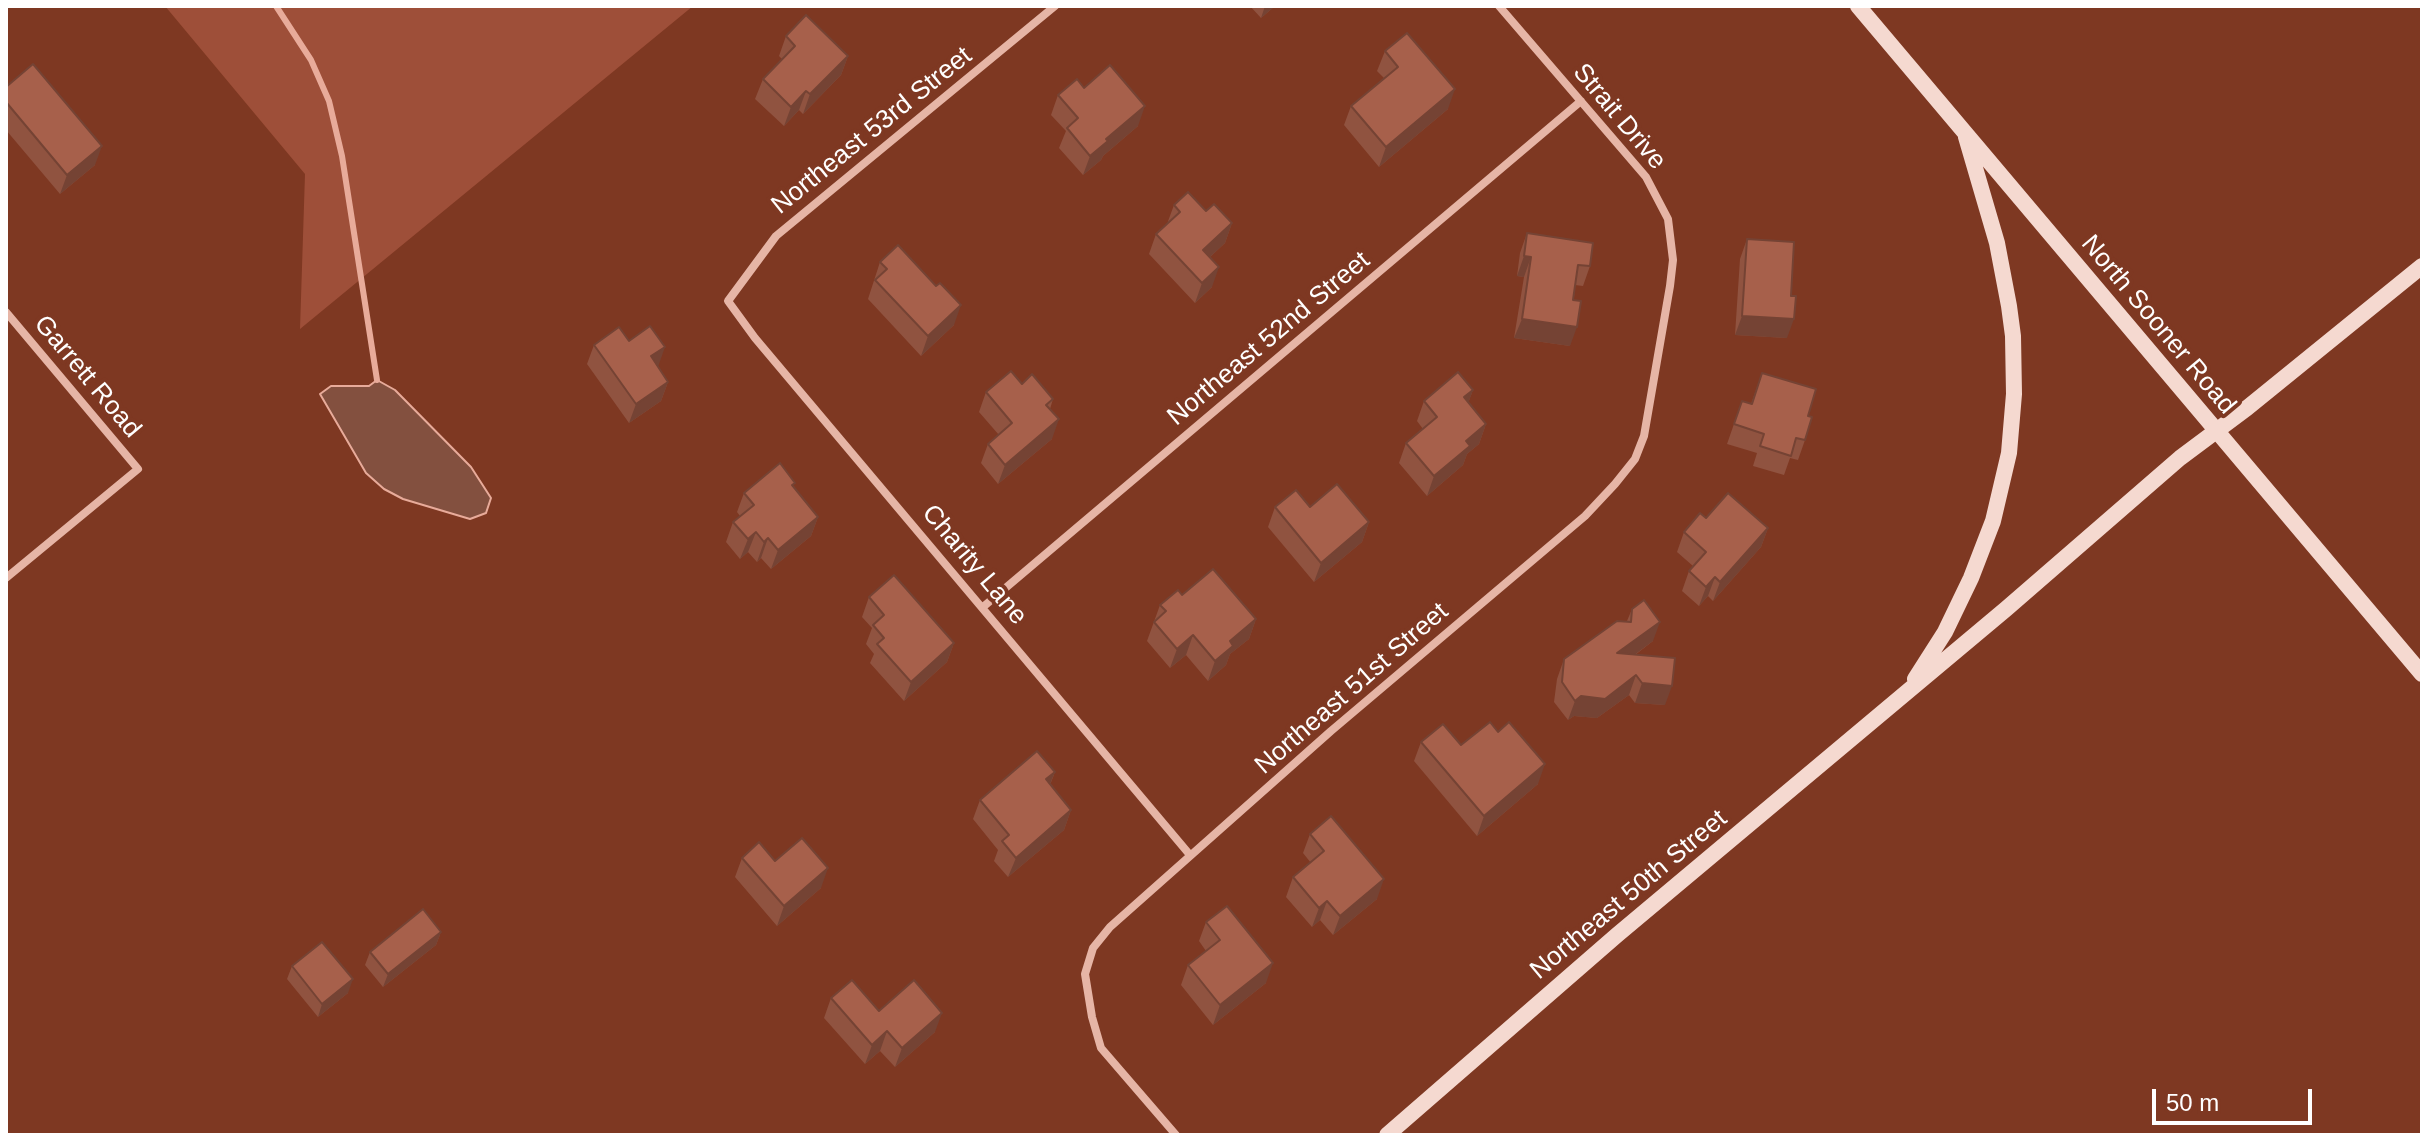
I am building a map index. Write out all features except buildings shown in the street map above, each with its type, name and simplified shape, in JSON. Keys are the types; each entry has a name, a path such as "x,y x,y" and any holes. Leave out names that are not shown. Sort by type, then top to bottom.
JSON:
{"street":[{"name":"Northeast 53rd Street","path":"728,301 776,236 1055,6"},
{"name":"Strait Drive","path":"1499,6 1646,177 1668,219 1670,286 1650,410 1635,459"},
{"name":"North Sooner Road","path":"1858,6 2422,674"},
{"name":"Northeast 52nd Street","path":"983,607 1581,101"},
{"name":"Northeast 50th Street","path":"1906,694 1945,632 1971,578 1993,521 2009,453 2014,394 2009,306 1997,243 1964,131"},
{"name":"Northeast 50th Street","path":"1387,1135 1617,935 1906,694 2180,458 2422,266"},
{"name":"Charity Lane","path":"728,301 765,350 1190,855"},
{"name":"Garrett Road","path":"6,312 138,469 6,578"},
{"name":"Northeast 51st Street","path":"1176,1135 1101,1048 1085,974 1093,948 1110,927 1190,855 1585,516 1635,459"}],"shaded area":[{"path":"165,6 693,6 300,329 305,174"},
{"path":"377,380 395,390 471,467 491,498 486,513 470,519 403,499 384,489 366,473 320,394 331,386 369,386"}],"waterway":[{"path":"276,6 311,60 329,101 342,156 377,380"}]}
